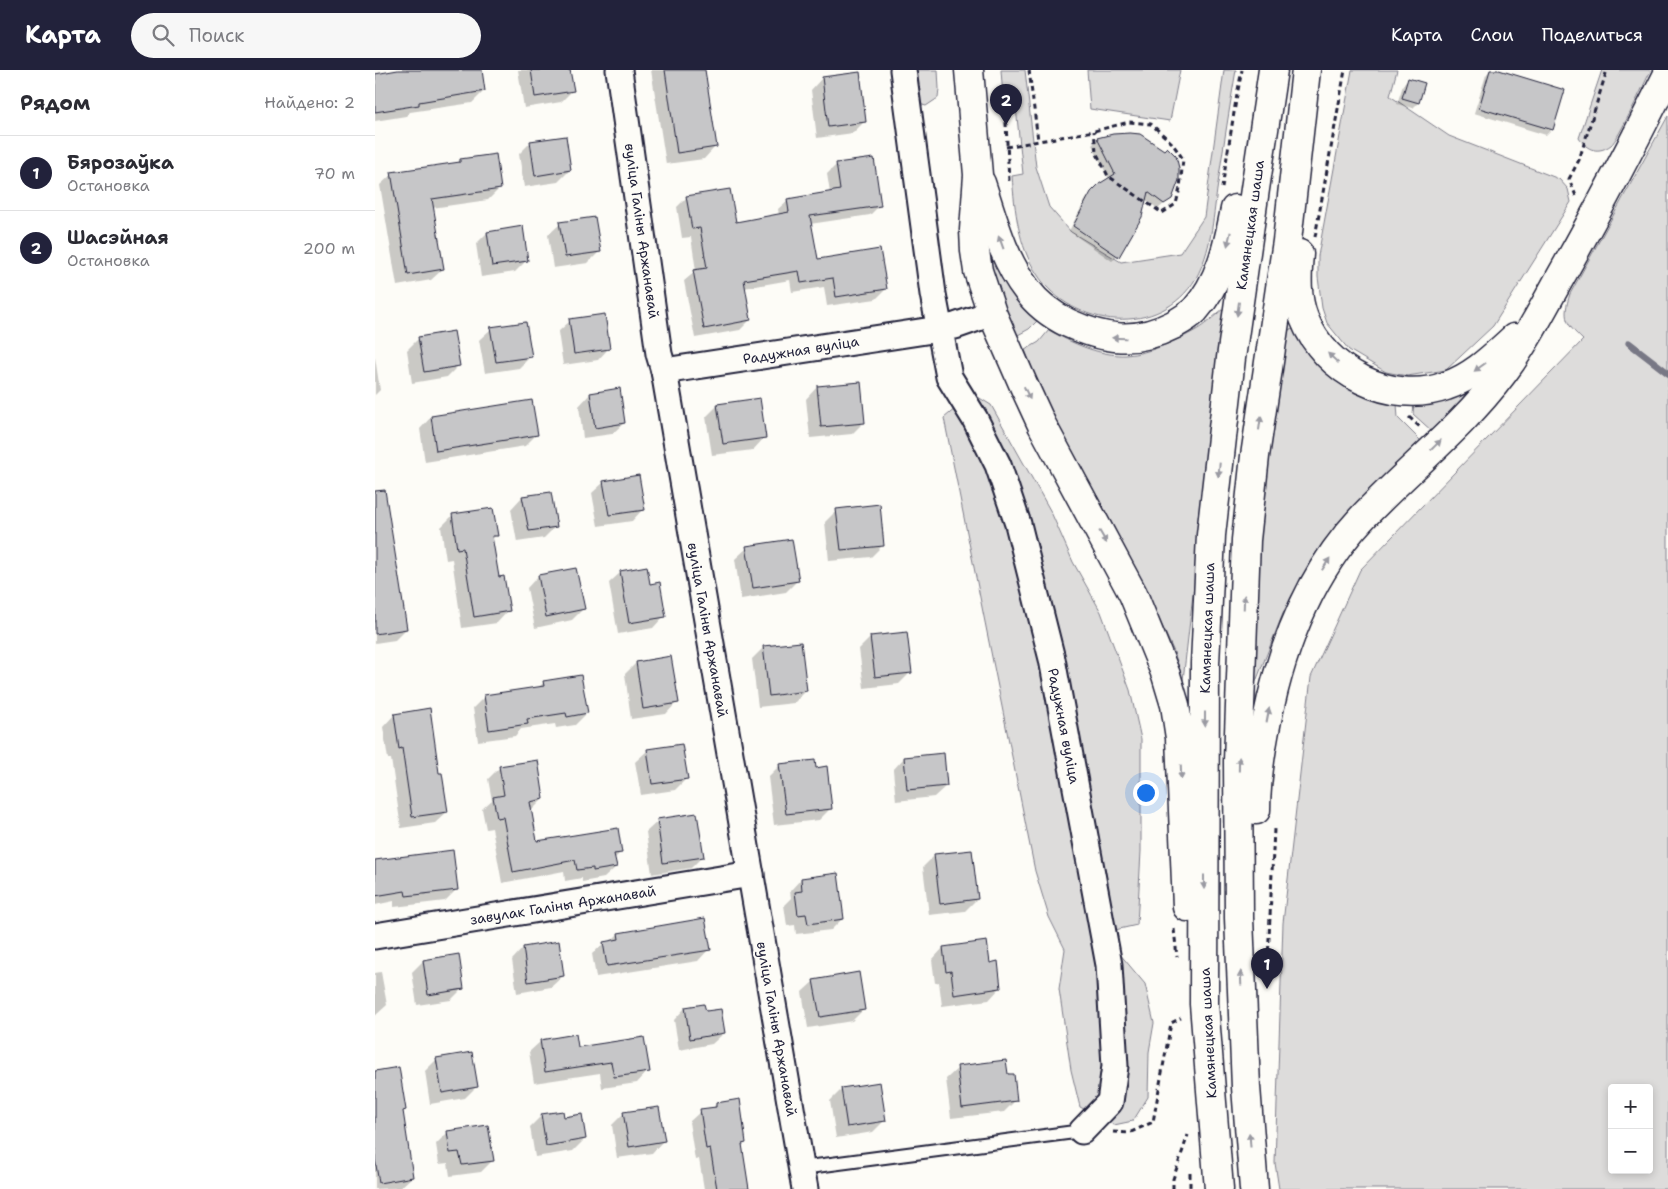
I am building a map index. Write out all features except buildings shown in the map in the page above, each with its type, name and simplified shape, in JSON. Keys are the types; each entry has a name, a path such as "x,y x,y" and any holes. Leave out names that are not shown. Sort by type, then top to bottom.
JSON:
{"main road":[{"path":"969,70 978,174 974,210 975,251 992,313 1042,425 1133,594 1166,675 1175,705 1180,738 1189,942 1204,1004"},
{"path":"978,174 1006,256 1027,291 1040,305 1052,315 1089,332 1108,338 1127,338 1156,333 1180,321 1194,311 1214,283 1222,263 1231,228 1259,70"},
{"name":"Камянецкая шаша","path":"1219,1189 1204,1004 1205,664 1211,535 1233,349 1273,70"},
{"path":"1254,1189 1246,1087 1239,918 1239,761 1246,540 1255,456 1287,241 1306,70"},
{"path":"1318,70 1297,271 1297,287 1305,319 1312,333 1327,353 1347,370 1376,386 1410,393 1427,390 1463,379 1482,367 1542,311"},
{"path":"1239,918 1253,864 1258,770 1271,700 1281,661 1304,601 1334,552 1360,520 1438,444 1492,387 1514,358 1610,188 1668,74"}],"street":[{"name":"вуліца Галіны Аржанавай","path":"619,70 659,354 664,371 803,1179"},
{"name":"Радужная вуліца","path":"903,70 939,329 949,377 975,419 998,465 1018,524 1052,658 1109,965 1115,1066 1110,1102 1082,1131"},
{"name":"Радужная вуліца","path":"664,371 939,329 955,326 992,313"},
{"name":"завулак Галіны Аржанавай","path":"375,936 751,874"}],"lane":[{"path":"803,1179 1082,1131"}],"path":[{"path":"1029,70 1038,140"},
{"path":"1221,195 1235,100 1242,70"},
{"path":"1314,244 1345,70"},
{"path":"1577,198 1569,179 1579,160 1607,70"},
{"path":"1005,104 1009,184"},
{"path":"1006,147 1094,131 1129,122 1151,124 1171,143 1183,159 1176,204 1162,213 1108,176 1096,152 1094,131"},
{"path":"1268,962 1274,822"},
{"path":"1173,924 1177,961"},
{"path":"1129,1133 1153,1122 1171,1024 1184,1016 1185,1025"},
{"path":"1173,1189 1173,1179 1190,1130"}],"shaded area":[{"path":"907,70 938,70 938,98 926,106 919,104"},
{"path":"1001,70 1025,70 1036,167 1049,207 1071,232 1121,262 1180,253 1204,217 1224,70 1236,70 1208,246 1196,278 1181,297 1161,310 1140,318 1117,319 1093,315 1072,306 1052,292 1037,274 1025,251 1016,215 1012,176 1023,174 1015,98 1003,97"},
{"path":"1087,70 1180,70 1170,121 1090,109"},
{"path":"1352,70 1397,70 1390,96 1449,136 1559,179 1568,189 1571,202 1493,326 1446,370 1407,376 1386,372 1349,350 1327,323 1322,308 1318,277 1318,256"},
{"path":"1602,70 1651,70 1614,141 1607,148 1593,150 1586,146 1579,138"},
{"path":"1668,116 1668,1189 1279,1189 1275,1163 1283,923 1311,677 1360,570 1583,340 1569,325 1567,320 1566,309 1570,294"},
{"path":"983,231 998,268 1010,291 1027,311 1038,320 1029,329 1016,336 993,285"},
{"path":"1223,309 1198,521 1194,586 1183,680 1174,652 1150,599 1044,398 1025,350 1039,342 1049,330 1067,340 1096,351 1116,355 1134,354 1162,346 1188,334 1203,326"},
{"path":"1290,329 1298,331 1316,361 1334,377 1363,393 1397,404 1398,418 1423,443 1324,545 1305,572 1284,611 1253,689 1262,504 1285,335"},
{"path":"1471,389 1475,392 1433,432 1413,414 1414,402 1435,403"},
{"path":"973,394 991,405 1051,512 1073,562 1101,612 1130,690 1141,739 1141,851 1137,925 1115,930 1114,947 1145,984 1154,1023 1149,1052 1148,1097 1133,1121 1114,1125 1080,1107 1071,1070 1059,989 1065,949 1049,917 1035,871 944,418"}],"waterway":[{"path":"1629,343 1668,373"}],"place":[{"name":"Шасэйная","path":"1006,125"},
{"name":"Бярозаўка","path":"1267,989"}]}
